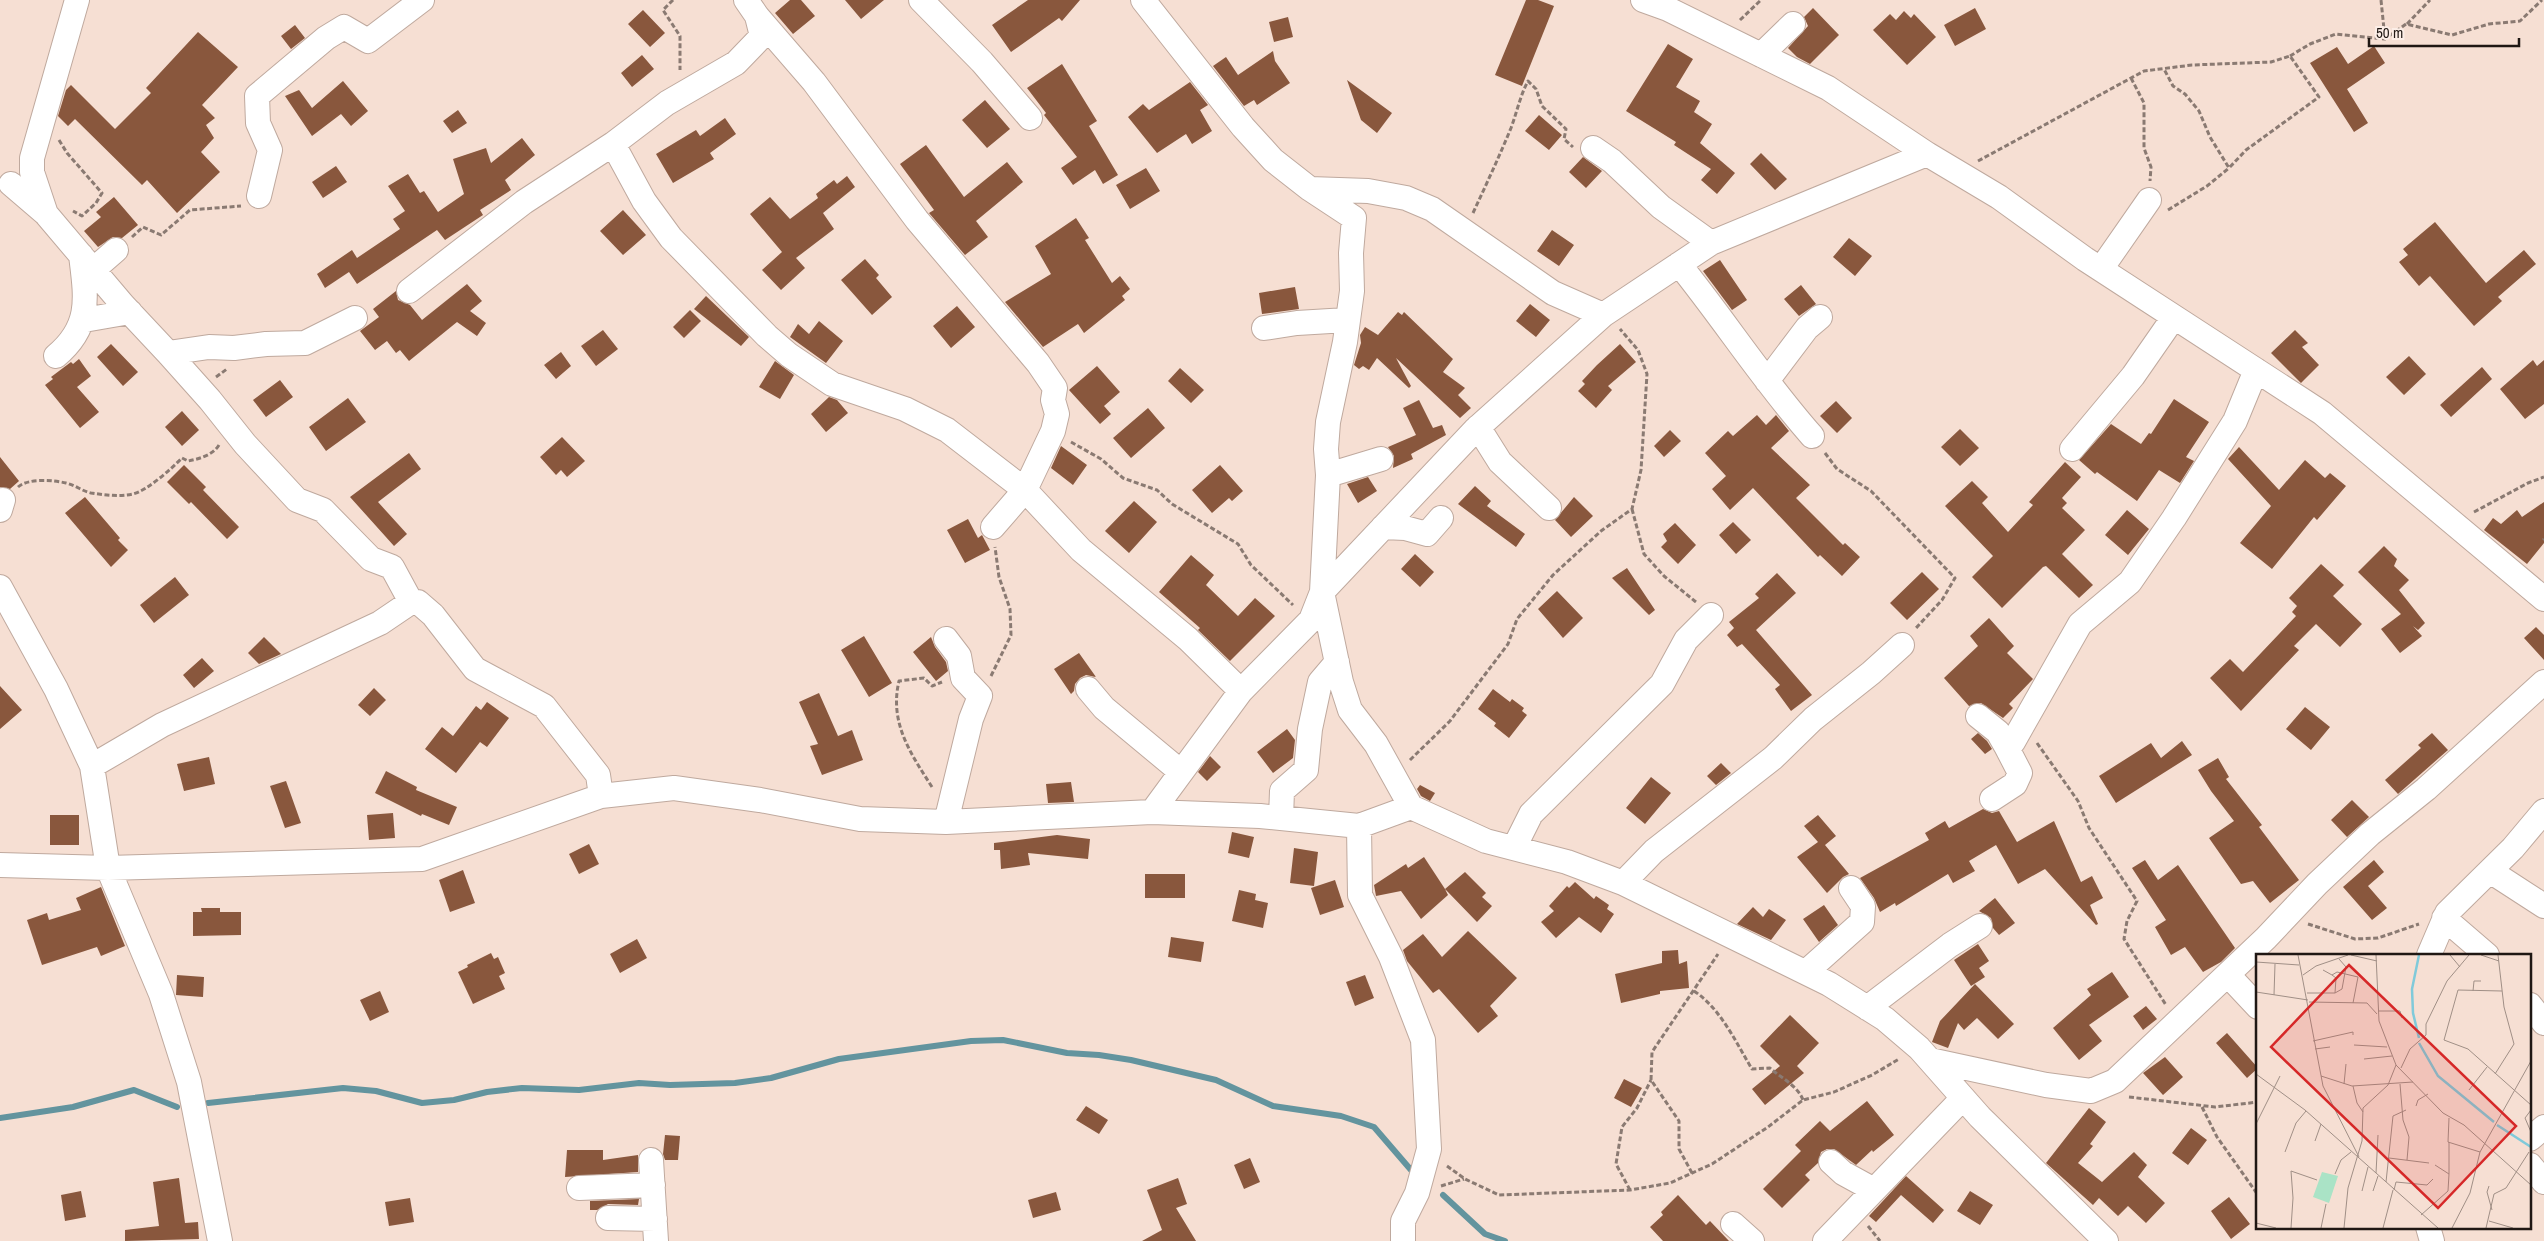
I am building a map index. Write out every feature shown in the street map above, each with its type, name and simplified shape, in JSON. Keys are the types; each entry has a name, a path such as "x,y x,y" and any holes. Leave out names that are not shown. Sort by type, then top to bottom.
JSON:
{"street":[{"path":"49,217 32,172 32,158 77,0"},
{"path":"259,196 270,150 258,123 257,96 326,38 344,27 368,41 422,0"},
{"path":"920,0 982,62 1030,118"},
{"path":"1142,0 1267,154 1310,189 1354,218 1351,253 1352,291 1328,422 1326,449 1328,475 1322,592 1337,662 1350,710 1376,744 1411,807 1486,841 1567,862 1623,882 1806,972 1867,1008 1925,1054 1963,1098 2020,1157 2106,1241"},
{"path":"1643,0 1668,9 1828,88 1927,154 1999,197 2101,269 2322,413 2544,599"},
{"path":"409,291 524,202 613,144 666,103 736,63 755,46 762,36 751,8"},
{"path":"751,8 814,82 917,220 1038,363 1055,388 1053,400 1057,414 1053,431 1025,490 993,528"},
{"path":"1761,55 1793,24"},
{"path":"613,144 644,200 671,238 767,336 789,355 832,384 905,409 948,430 1025,490 1081,550 1188,638 1241,691"},
{"path":"1593,148 1612,161 1661,207 1711,243"},
{"path":"1152,812 1241,691 1311,620 1322,592 1478,427 1605,314 1711,243 1927,154"},
{"path":"5,188 32,172"},
{"path":"5,188 30,198 49,217 245,444 297,500 323,510 371,559 392,567 411,602"},
{"path":"1310,189 1368,191 1406,198 1432,209 1553,293 1605,314"},
{"path":"2101,269 2149,200"},
{"path":"87,262 116,250"},
{"path":"56,356 71,344 84,320 84,286 87,262"},
{"path":"1679,264 1719,314 1767,381 1812,436"},
{"path":"84,320 130,312"},
{"path":"1767,381 1807,328 1820,317"},
{"path":"2072,449 2133,376 2174,317"},
{"path":"168,353 209,347 234,348 266,344 304,343 355,318"},
{"path":"1264,328 1297,322 1348,320"},
{"path":"1992,799 2014,784 2020,773 2013,738 2080,624 2130,582 2174,518 2234,421 2256,370"},
{"path":"1478,427 1500,462 1549,508"},
{"path":"1328,475 1382,458"},
{"path":"1383,527 1405,528 1428,534 1441,518"},
{"path":"0,587 56,689 92,766 108,868 161,994 189,1082 220,1241"},
{"path":"92,766 162,725 380,623 411,602 418,602 433,615 476,669 544,706 598,774 600,796"},
{"path":"1514,848 1531,814 1662,684 1686,640 1711,615"},
{"path":"946,640 960,656 963,678 980,696 971,718 946,822"},
{"path":"1623,882 1654,851 1773,758 1812,719 1902,645"},
{"path":"1281,818 1282,791 1306,770 1320,682 1337,662"},
{"path":"1925,1054 2046,1085 2091,1091 2115,1081 2228,975 2317,884 2370,834 2426,789 2544,682"},
{"path":"1088,689 1104,708 1181,772"},
{"path":"1978,716 1998,732 2013,738"},
{"path":"0,865 108,868 422,859 600,796 674,788 760,800 860,818 946,822 1152,812 1281,818 1359,826 1411,807"},
{"path":"2429,954 2444,918 2542,816"},
{"path":"1359,826 1360,895 1391,957 1423,1040 1429,1149 1416,1193 1404,1221 1403,1241"},
{"path":"2490,871 2544,907"},
{"path":"1806,972 1862,922 1863,906 1851,888"},
{"path":"2444,918 2477,944 2486,954"},
{"path":"1867,1008 1950,945 1980,926"},
{"path":"2228,975 2256,1004"},
{"path":"2532,1008 2544,1024"},
{"path":"1825,1241 1963,1098"},
{"path":"2532,1138 2544,1127"},
{"path":"608,1218 655,1230 651,1160"},
{"path":"1831,1162 1843,1174 1874,1190"},
{"path":"2532,1167 2544,1182"},
{"path":"579,1188 653,1185"},
{"path":"1733,1224 1752,1241"},
{"path":"2428,1228 2432,1241"}],"path":[{"path":"673,0 663,10 680,36 680,72 688,91"},
{"path":"1724,36 1761,0"},
{"path":"2381,0 2385,39"},
{"path":"1958,172 2144,71 2271,62 2290,56 2310,44 2336,34 2385,39 2406,24 2430,0"},
{"path":"2406,24 2452,35 2489,24 2520,21 2542,0"},
{"path":"2131,78 2144,103 2144,148 2151,167 2149,200 2163,212 2183,202 2229,168 2246,150 2319,97 2290,56"},
{"path":"2164,69 2173,86 2184,94 2199,111 2210,137 2229,168"},
{"path":"1464,232 1502,150 1517,112 1519,98 1528,81 1536,89 1542,106 1566,128 1564,139 1575,149 1584,143 1593,148"},
{"path":"44,116 67,153 102,193 96,203 82,216 68,208 56,210 49,217"},
{"path":"116,250 143,227 161,235 190,210 245,206 259,196"},
{"path":"1605,314 1638,350 1647,374 1641,470 1632,509 1644,554 1664,576 1711,615"},
{"path":"1,505 24,482 67,483 88,492 117,496 135,493 169,470 182,458 192,461 215,452 222,440 226,421"},
{"path":"1053,431 1101,459 1123,478 1157,490 1172,504 1238,544 1251,565 1311,620"},
{"path":"1812,436 1837,469 1871,491 1955,578 1942,600 1902,645"},
{"path":"2454,523 2528,483 2544,477"},
{"path":"1394,778 1426,743 1450,721 1508,644 1517,620 1553,575 1601,531 1632,509"},
{"path":"980,696 1000,662 1011,635 1010,609 999,577 993,528"},
{"path":"934,790 901,735 896,693 899,681 924,678 932,686 940,684 960,667"},
{"path":"2013,738 2033,739 2055,766 2078,801 2089,828 2137,901 2128,921 2124,939 2176,1023"},
{"path":"2277,926 2309,924 2355,939 2371,938 2444,918"},
{"path":"1630,1190 1616,1164 1622,1127 1637,1108 1650,1080 1652,1052 1731,935"},
{"path":"1694,991 1706,999 1718,1012 1752,1069 1770,1068 1785,1082 1800,1091 1803,1100"},
{"path":"1429,1149 1450,1169 1465,1179 1499,1195 1630,1190 1670,1183 1712,1164 1768,1127 1803,1100 1834,1092 1925,1054"},
{"path":"1650,1080 1679,1121 1679,1149 1692,1173"},
{"path":"2128,1097 2215,1108 2256,1102"},
{"path":"2202,1106 2217,1137 2256,1192"}],"building":[{"path":"790,0 801,0 815,16 793,34 775,13"},
{"path":"845,0 884,0 861,19"},
{"path":"1028,0 1080,0 1062,21 1059,18 1011,52 992,25"},
{"path":"1526,0 1538,0 1554,6 1522,86 1495,75"},
{"path":"1813,8 1839,35 1810,64 1797,57 1788,48 1808,26 1804,17"},
{"path":"1975,8 1986,29 1955,46 1944,25"},
{"path":"643,10 665,33 650,47 628,24"},
{"path":"1904,11 1911,18 1914,14 1936,37 1907,65 1873,30 1890,14 1896,20"},
{"path":"1288,17 1293,37 1274,42 1269,22"},
{"path":"295,25 305,38 291,49 281,36"},
{"path":"198,32 238,67 202,105 215,118 206,125 214,138 201,152 220,172 177,213 147,180 142,185 75,119 68,126 58,116 66,90 71,85 115,129 151,93 146,88"},
{"path":"1668,44 1693,59 1676,87 1700,101 1694,112 1712,124 1700,143 1735,173 1717,194 1701,180 1711,169 1674,145 1676,142 1626,111"},
{"path":"2374,46 2385,63 2347,89 2368,123 2354,132 2310,63 2337,47 2348,64"},
{"path":"1273,51 1275,61 1290,83 1257,105 1254,100 1244,106 1213,66 1226,57 1238,75"},
{"path":"642,55 654,69 632,87 621,73"},
{"path":"1062,64 1097,121 1089,126 1118,175 1103,184 1095,170 1073,185 1061,168 1077,157 1044,115 1046,113 1027,88"},
{"path":"1347,80 1392,113 1377,133 1361,120"},
{"path":"343,81 368,111 351,126 341,114 312,136 285,96 299,90 312,108"},
{"path":"1190,82 1208,105 1200,110 1212,131 1192,144 1186,134 1157,153 1128,117 1143,104 1149,110"},
{"path":"985,100 1010,129 987,148 962,120"},
{"path":"458,110 467,123 452,133 443,121"},
{"path":"1539,115 1562,135 1549,150 1525,131"},
{"path":"725,118 736,134 710,153 714,159 673,183 656,154 696,130 700,136"},
{"path":"522,138 535,155 505,180 511,190 480,210 483,215 445,240 437,230 357,284 349,272 325,288 317,274 352,250 357,258 400,229 393,219 405,211 388,186 408,174 420,193 424,191 438,212 464,194 453,159 486,148 491,163"},
{"path":"926,145 964,197 1007,162 1023,182 976,221 988,237 965,255 929,213 934,210 900,164"},
{"path":"1761,153 1787,179 1775,190 1750,164"},
{"path":"1583,157 1602,171 1586,188 1569,172"},
{"path":"336,166 347,182 323,198 312,182"},
{"path":"1146,168 1160,191 1130,209 1116,185"},
{"path":"847,176 855,187 823,213 834,229 796,258 805,268 781,290 762,270 782,252 750,214 770,197 790,219 818,198 816,194 834,180 837,184"},
{"path":"114,197 138,225 122,238 113,237 98,247 84,231 101,217 96,212"},
{"path":"623,210 646,235 623,255 600,231"},
{"path":"1076,218 1089,238 1085,240 1112,283 1120,276 1130,289 1122,296 1125,300 1084,333 1078,324 1043,347 1005,302 1051,274 1035,246"},
{"path":"2435,222 2486,283 2524,250 2536,264 2498,297 2502,301 2474,326 2430,276 2419,286 2399,262 2408,255 2403,249"},
{"path":"1552,230 1574,245 1559,266 1537,251"},
{"path":"1849,238 1872,256 1855,276 1833,257"},
{"path":"865,259 879,275 876,278 892,297 872,315 841,280"},
{"path":"1720,260 1747,300 1732,310 1703,271"},
{"path":"467,284 482,301 470,311 486,323 477,336 457,322 409,361 400,350 396,353 387,341 375,350 360,331 379,317 373,309 396,291 398,300 410,305 422,320"},
{"path":"1801,285 1816,304 1799,316 1784,299"},
{"path":"1295,287 1299,309 1262,314 1259,293"},
{"path":"706,296 749,337 741,346 694,309"},
{"path":"1530,304 1550,320 1536,337 1516,321"},
{"path":"957,306 975,327 951,348 933,326"},
{"path":"690,310 701,321 684,338 673,327"},
{"path":"1398,312 1402,315 1404,312 1453,359 1443,372 1465,388 1458,395 1471,408 1460,418 1396,358 1411,386 1409,388 1377,358 1369,370 1363,366 1359,369 1354,365 1361,343 1360,335 1365,327 1378,335"},
{"path":"819,321 843,341 826,363 790,337 798,324 809,334"},
{"path":"603,330 618,349 596,366 581,346"},
{"path":"2295,330 2308,343 2302,347 2319,365 2301,383 2271,353"},
{"path":"111,344 138,372 123,386 97,357"},
{"path":"1620,344 1636,362 1608,386 1612,390 1596,408 1578,391 1585,384 1582,381"},
{"path":"561,352 571,366 556,379 544,365"},
{"path":"2409,356 2426,374 2404,395 2386,377"},
{"path":"79,359 91,376 77,387 99,412 80,428 45,385 53,379 51,377 71,362 73,364"},
{"path":"2533,360 2537,366 2544,360 2544,404 2525,419 2500,389"},
{"path":"775,361 794,375 780,399 759,387"},
{"path":"1097,366 1120,392 1104,406 1111,414 1100,424 1069,390"},
{"path":"2482,367 2492,379 2451,417 2440,405"},
{"path":"1180,368 1204,390 1191,403 1168,381"},
{"path":"280,380 293,397 266,417 253,400"},
{"path":"829,397 837,400 848,413 826,432 811,414"},
{"path":"348,398 366,422 326,451 309,427"},
{"path":"2174,399 2209,422 2186,457 2194,461 2180,483 2159,470 2137,501 2097,472 2095,474 2079,460 2111,424 2141,444 2149,433 2151,434"},
{"path":"1419,400 1433,428 1442,425 1446,435 1411,454 1413,459 1393,468 1394,456 1388,447 1416,435 1403,408"},
{"path":"1836,401 1852,418 1837,433 1820,416"},
{"path":"1148,408 1165,428 1131,458 1113,438"},
{"path":"182,411 199,430 182,446 165,427"},
{"path":"1757,415 1766,425 1776,415 1789,431 1771,448 1810,485 1796,498 1843,545 1845,543 1860,557 1842,576 1820,555 1818,557 1753,488 1730,510 1712,489 1726,476 1705,453 1728,431 1733,436"},
{"path":"1960,429 1979,448 1960,466 1941,447"},
{"path":"1670,430 1681,441 1664,457 1654,446"},
{"path":"562,437 585,461 567,477 561,470 556,475 540,457"},
{"path":"1061,446 1087,465 1073,485 1051,468"},
{"path":"2239,447 2279,490 2305,460 2325,478 2330,473 2346,486 2317,520 2314,517 2272,569 2240,543 2271,506 2228,459"},
{"path":"409,453 421,469 378,502 407,534 394,546 350,497"},
{"path":"0,457 19,481 10,489 0,487"},
{"path":"2065,462 2081,477 2062,498 2067,503 2062,508 2085,530 2062,554 2093,585 2079,598 2046,566 2002,608 1972,577 1993,556 1945,506 1972,481 1988,497 1982,503 2008,532 2033,505 2029,502"},
{"path":"184,465 206,487 203,490 239,527 227,539 191,502 189,504 167,482"},
{"path":"1220,465 1243,491 1232,501 1229,498 1212,513 1192,490"},
{"path":"1368,477 1377,491 1358,503 1347,484"},
{"path":"1475,486 1491,501 1487,506 1525,534 1516,547 1458,504"},
{"path":"85,497 128,550 111,567 65,513"},
{"path":"1574,497 1593,516 1571,537 1555,520"},
{"path":"1134,501 1157,522 1129,553 1105,531"},
{"path":"2544,502 2544,543 2527,564 2484,530 2493,518 2501,524 2517,510 2522,517"},
{"path":"2127,510 2149,529 2128,555 2105,535"},
{"path":"968,519 978,538 982,535 990,550 965,563 947,530"},
{"path":"1733,522 1751,540 1736,554 1719,535"},
{"path":"1675,523 1696,545 1678,564 1661,547 1667,541 1663,534"},
{"path":"2384,546 2397,559 2394,566 2409,580 2399,590 2425,623 2418,630 2413,626 2422,636 2400,653 2381,629 2401,614 2358,572"},
{"path":"1415,554 1434,572 1420,587 1401,569"},
{"path":"1191,555 1214,575 1206,585 1238,616 1255,598 1275,616 1230,661 1198,630 1200,628 1159,592"},
{"path":"2321,564 2344,585 2333,596 2362,624 2340,647 2316,624 2294,646 2299,650 2241,711 2210,678 2230,659 2243,672 2296,616 2292,612 2297,606 2289,598"},
{"path":"1627,568 1655,610 1649,615 1612,578"},
{"path":"1922,572 1939,589 1907,620 1890,603"},
{"path":"1777,573 1796,593 1756,630 1812,695 1791,711 1775,689 1780,685 1742,644 1737,647 1727,635 1734,628 1729,622 1759,598 1755,594"},
{"path":"175,577 189,595 154,623 140,605"},
{"path":"1557,591 1583,618 1563,638 1538,609"},
{"path":"1989,618 2014,646 2007,653 2033,679 2009,704 2013,708 2003,718 1981,703 1969,706 1944,678 1978,646 1970,636"},
{"path":"2536,627 2544,635 2544,660 2524,638"},
{"path":"864,636 892,683 869,697 841,650"},
{"path":"264,637 281,654 259,664 248,653"},
{"path":"931,637 935,647 946,662 948,671 936,681 913,652"},
{"path":"1079,653 1096,677 1086,675 1080,678 1071,694 1054,669"},
{"path":"202,658 214,671 194,688 183,675"},
{"path":"0,686 22,710 0,729"},
{"path":"374,688 386,700 370,716 358,705"},
{"path":"1493,689 1510,702 1512,699 1524,708 1522,711 1527,715 1509,738 1494,726 1496,723 1478,709"},
{"path":"819,693 838,736 852,730 863,760 822,775 810,746 818,744 799,702"},
{"path":"487,702 509,718 487,747 480,742 456,773 425,749 442,727 453,736 476,706 481,710"},
{"path":"2305,707 2330,727 2311,750 2286,729"},
{"path":"1287,729 1295,740 1293,758 1273,773 1257,752"},
{"path":"1978,733 1987,741 1992,749 1985,754 1971,739"},
{"path":"2432,733 2448,750 2398,794 2385,780 2421,748 2418,745"},
{"path":"2182,741 2192,755 2116,803 2099,776 2151,743 2161,758"},
{"path":"1210,756 1221,767 1207,781 1198,772"},
{"path":"209,757 215,784 184,791 177,764"},
{"path":"2218,758 2229,777 2226,779 2262,825 2259,827 2299,880 2270,903 2253,881 2241,884 2209,838 2234,821 2198,770"},
{"path":"1721,763 1731,773 1716,785 1707,776"},
{"path":"386,771 417,787 416,790 457,807 449,825 422,814 421,816 375,793"},
{"path":"1651,777 1671,793 1645,824 1626,808"},
{"path":"286,781 301,823 285,828 270,786"},
{"path":"1071,782 1074,802 1048,803 1046,784"},
{"path":"1420,785 1435,793 1430,801 1421,796 1417,789"},
{"path":"2352,800 2369,817 2347,837 2331,820"},
{"path":"1983,809 1992,813 1999,811 2017,842 2054,821 2081,882 2092,876 2103,898 2090,905 2098,924 2096,925 2045,869 2018,884 1996,845 1969,861 1975,871 1953,883 1948,874 1896,906 1895,903 1880,912 1874,898 1860,878 1929,840 1925,833 1945,821 1949,828"},
{"path":"393,813 395,838 369,840 367,815"},
{"path":"50,815 79,815 79,845 50,845"},
{"path":"1818,815 1836,836 1825,845 1849,874 1843,877 1827,893 1797,857 1818,842 1804,826"},
{"path":"1232,832 1254,837 1249,858 1228,853"},
{"path":"1057,835 1090,839 1088,859 1028,853 1030,865 1001,869 1000,850 994,850 994,843"},
{"path":"589,844 599,864 579,874 569,854"},
{"path":"1294,848 1318,852 1314,886 1290,883"},
{"path":"1424,857 1448,895 1421,919 1401,891 1376,896 1374,885 1406,864 1408,868"},
{"path":"2145,860 2158,880 2178,865 2235,948 2221,962 2203,972 2185,947 2171,955 2155,927 2166,920 2132,868"},
{"path":"2374,860 2384,872 2368,886 2387,908 2372,920 2343,887"},
{"path":"463,870 475,903 450,912 439,880"},
{"path":"1465,872 1486,893 1482,897 1492,906 1477,922 1445,889"},
{"path":"1145,874 1185,874 1185,898 1145,898"},
{"path":"1335,880 1344,907 1320,915 1311,888"},
{"path":"1575,882 1594,899 1596,896 1609,905 1607,909 1614,914 1601,933 1579,917 1556,938 1541,922 1554,911 1549,906 1567,886 1569,888"},
{"path":"101,887 125,946 101,956 97,947 42,965 27,920 47,913 49,920 81,910 76,898"},
{"path":"1239,890 1256,894 1255,900 1268,903 1263,928 1232,921"},
{"path":"1995,898 2015,923 1999,935 1993,928 1991,918 1979,911"},
{"path":"1824,905 1838,925 1819,942 1803,919"},
{"path":"1753,907 1763,917 1769,909 1786,920 1771,940 1737,924"},
{"path":"201,908 220,908 220,912 241,912 241,935 193,936 193,912 202,912"},
{"path":"1468,931 1517,978 1490,1006 1498,1016 1478,1033 1439,989 1433,993 1407,961 1403,950 1423,934 1442,957"},
{"path":"1171,937 1204,942 1201,962 1168,957"},
{"path":"637,939 647,958 620,973 610,954"},
{"path":"1978,944 1989,961 1979,968 1985,977 1971,986 1954,960"},
{"path":"1678,950 1679,964 1687,961 1689,988 1660,991 1660,994 1621,1003 1615,974 1662,963 1662,951"},
{"path":"491,953 494,959 498,957 505,973 499,976 505,989 473,1004 458,972 468,967 467,965"},
{"path":"2112,972 2129,997 2089,1025 2102,1041 2079,1060 2053,1028 2091,995 2087,989"},
{"path":"177,975 204,977 203,997 176,995"},
{"path":"1365,975 1374,998 1355,1006 1346,982"},
{"path":"1975,984 2014,1024 1998,1039 1977,1018 1964,1030 1958,1023 1948,1048 1932,1042 1940,1021"},
{"path":"380,991 389,1012 370,1021 360,1000"},
{"path":"2146,1006 2157,1019 2143,1030 2133,1016"},
{"path":"1790,1015 1819,1043 1797,1066 1804,1073 1765,1105 1752,1089 1780,1066 1760,1046"},
{"path":"2227,1033 2256,1066 2256,1070 2247,1078 2216,1043"},
{"path":"2165,1057 2183,1077 2163,1095 2143,1073"},
{"path":"1624,1079 1642,1088 1631,1107 1614,1098"},
{"path":"1867,1101 1894,1135 1873,1152 1872,1150 1856,1165 1834,1149 1827,1149 1821,1152 1818,1163 1805,1175 1810,1180 1782,1208 1763,1189 1801,1151 1795,1145 1820,1121 1830,1131"},
{"path":"1086,1106 1108,1120 1099,1134 1076,1120"},
{"path":"2089,1108 2106,1122 2090,1144 2093,1146 2078,1163 2102,1182 2134,1152 2147,1165 2138,1177 2165,1203 2146,1223 2128,1206 2118,1216 2099,1198 2093,1205 2046,1163"},
{"path":"2191,1128 2207,1140 2188,1165 2172,1153"},
{"path":"665,1135 680,1136 678,1160 665,1160 663,1154"},
{"path":"567,1150 603,1150 603,1160 638,1155 638,1172 565,1177"},
{"path":"1250,1158 1260,1182 1244,1189 1234,1165"},
{"path":"1906,1176 1944,1210 1933,1223 1901,1195 1876,1222 1869,1216"},
{"path":"179,1178 185,1223 198,1222 199,1239 125,1241 125,1230 159,1226 153,1182"},
{"path":"1178,1178 1187,1204 1176,1208 1196,1241 1142,1241 1162,1230 1147,1190"},
{"path":"81,1191 86,1217 65,1221 61,1195"},
{"path":"1970,1191 1993,1205 1980,1225 1957,1211"},
{"path":"1056,1192 1061,1210 1033,1218 1028,1200"},
{"path":"1678,1195 1706,1225 1710,1221 1729,1241 1663,1241 1650,1227 1663,1215 1661,1212"},
{"path":"2229,1197 2250,1224 2231,1239 2211,1211"},
{"path":"410,1198 414,1222 389,1226 385,1202"},
{"path":"639,1199 638,1205 608,1204 597,1210 590,1210 590,1201"}],"waterway":[{"path":"208,1103 343,1088 376,1091 422,1103 454,1100 487,1092 522,1088 579,1090 639,1083 670,1085 735,1083 771,1078 839,1059 971,1041 1003,1040 1067,1053 1131,1060 1216,1080 1273,1106 1341,1116 1374,1127 1411,1170"},
{"path":"0,1118 73,1107 134,1090 177,1107"},
{"path":"1443,1195 1485,1234 1505,1241"}]}
